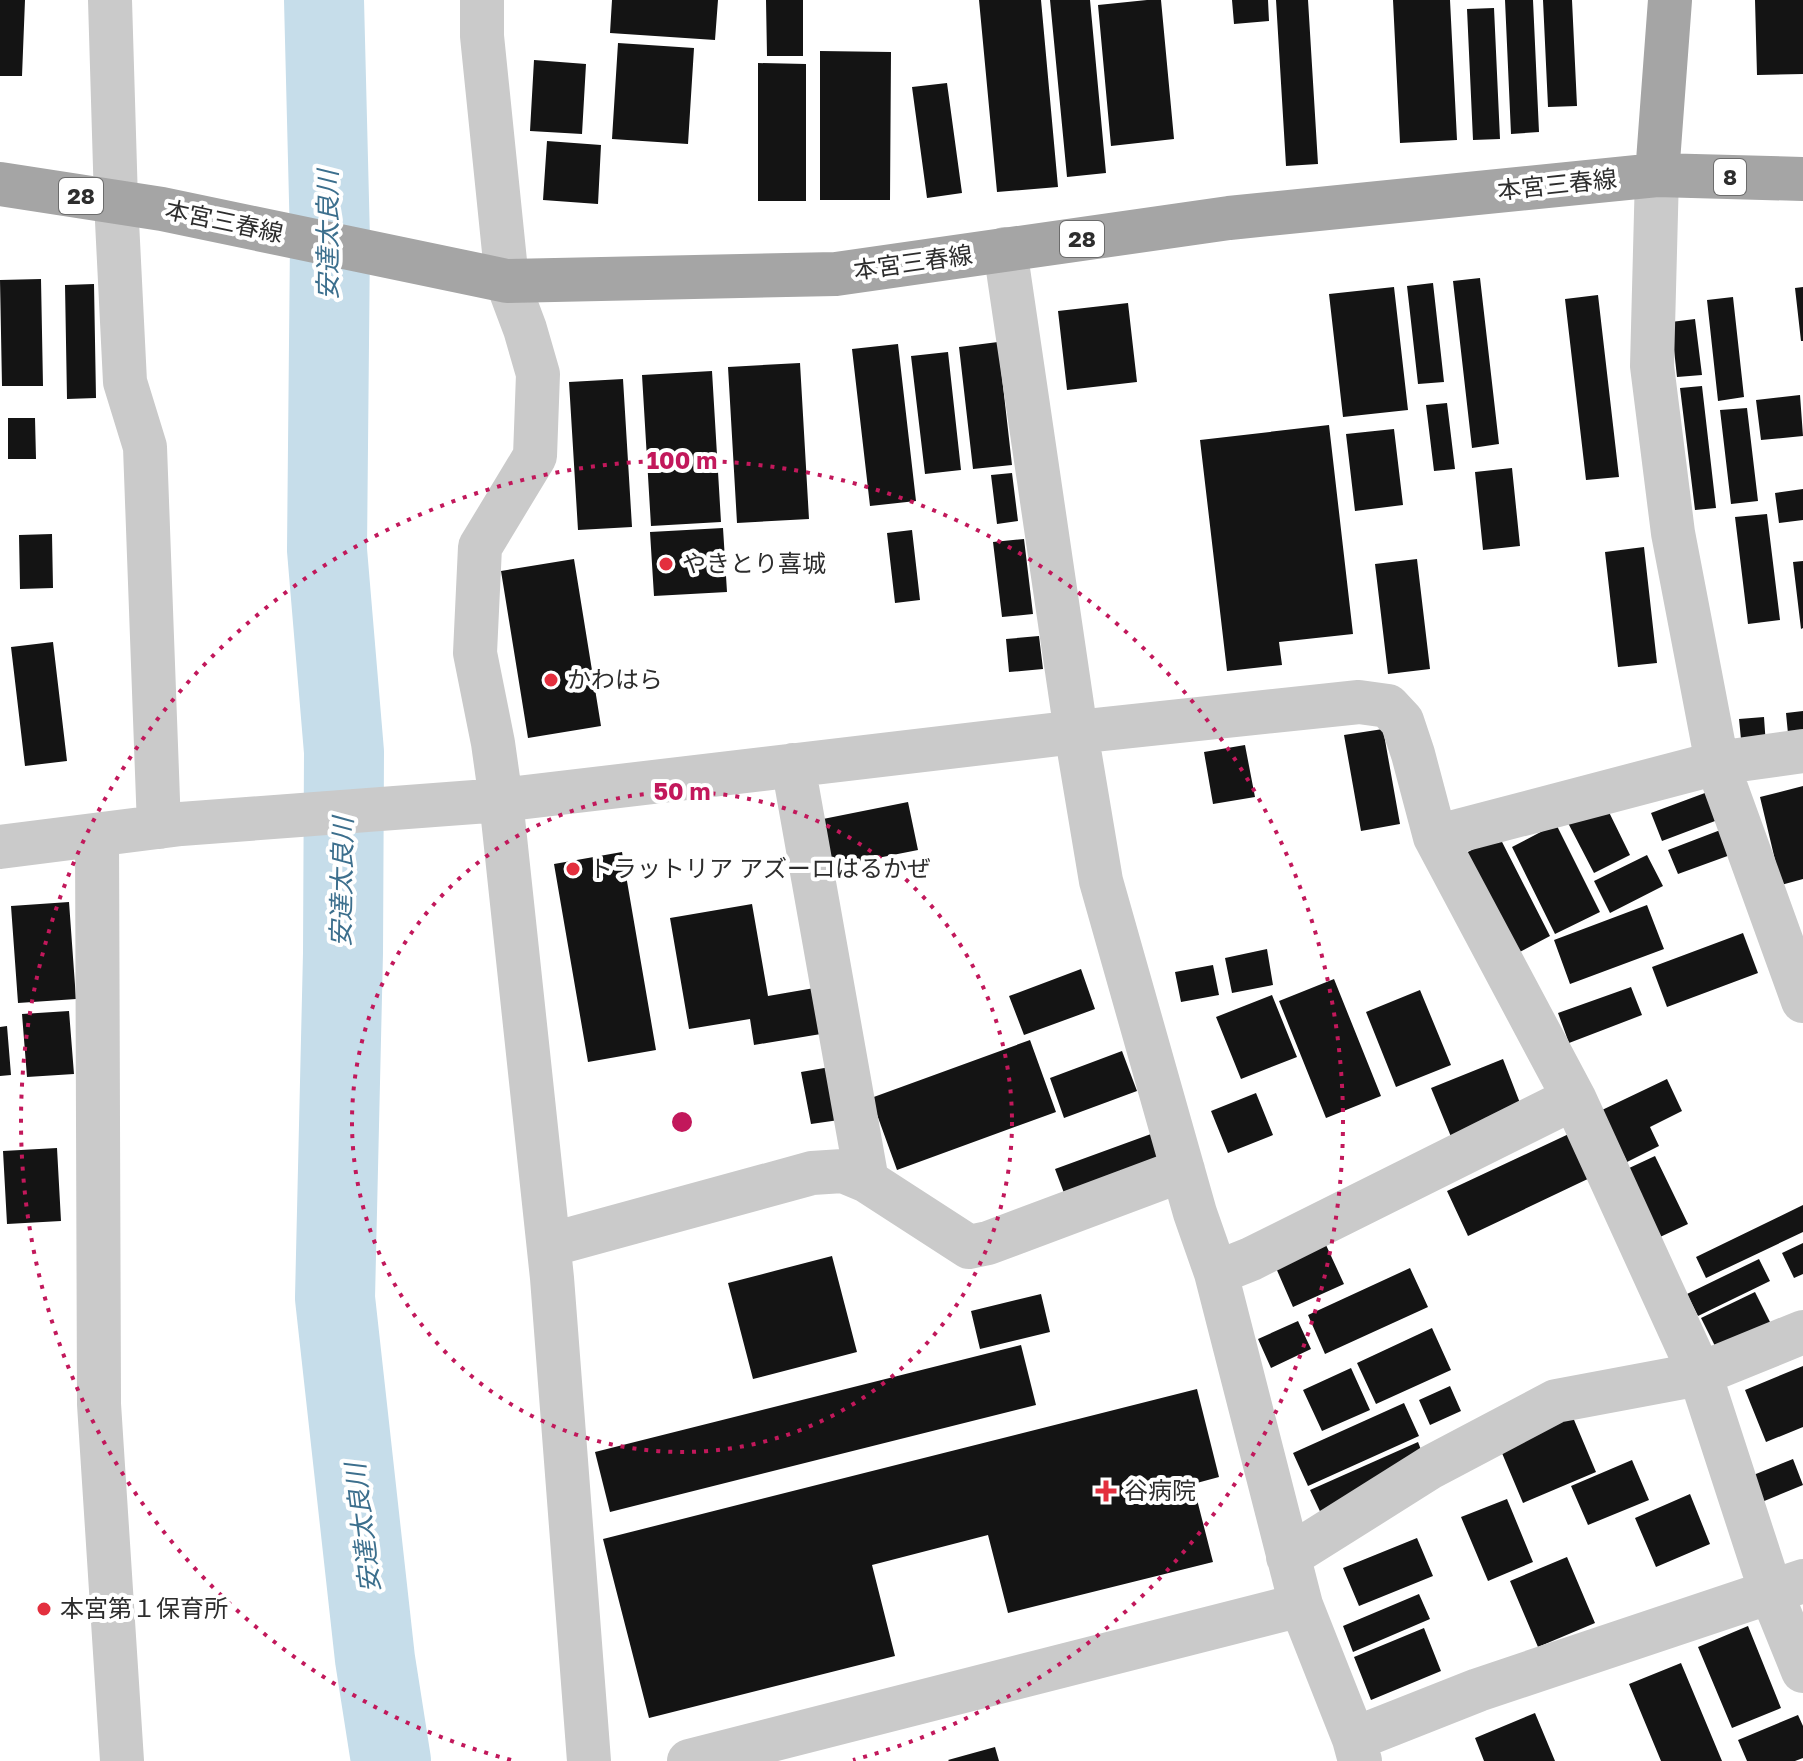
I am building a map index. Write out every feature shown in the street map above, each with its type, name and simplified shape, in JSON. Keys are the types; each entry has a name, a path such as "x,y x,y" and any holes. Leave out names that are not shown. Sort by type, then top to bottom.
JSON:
{"main road":[{"path":"1657,175 1670,0"},
{"name":"本宮三春線","path":"0,184 162,209 507,281 836,274 1229,218 1657,175"},
{"name":"8","path":"1657,175 1803,179"}],"street":[{"path":"110,0 125,382 145,447 170,826"},
{"path":"482,0 482,36 507,281 538,374 535,456 480,547 475,653 501,800 549,1245 589,1761"},
{"path":"1657,175 1652,366 1673,533 1717,763 1803,1001"},
{"path":"1005,249 1101,881 1195,1213 1216,1273 1301,1605 1357,1750 1478,1690 1787,1587"},
{"path":"0,847 170,826 501,800 1359,702 1388,706 1402,721 1435,837 1574,1098 1700,1374 1787,1587 1803,1671"},
{"path":"1435,837 1717,763 1803,751"},
{"path":"793,765 867,1181"},
{"path":"97,835 99,1404 122,1761"},
{"path":"1216,1273 1265,1252 1574,1098"},
{"path":"549,1245 812,1173 843,1171 867,1181 969,1247 988,1243 1183,1170"},
{"path":"1288,1557 1431,1467 1556,1401 1700,1374 1803,1332"},
{"path":"689,1761 1301,1605"}],"building":[{"path":"0,0 25,0 22,76 0,76"},
{"path":"612,0 718,0 715,40 610,33"},
{"path":"766,0 803,0 803,56 767,56"},
{"path":"979,0 1041,0 1058,187 997,192"},
{"path":"1050,0 1090,0 1106,173 1067,177"},
{"path":"1161,0 1174,139 1111,146 1098,5"},
{"path":"1232,0 1268,0 1269,21 1234,24"},
{"path":"1276,0 1308,0 1318,164 1286,166"},
{"path":"1393,0 1450,0 1457,140 1400,143"},
{"path":"1505,0 1533,0 1539,132 1511,134"},
{"path":"1543,0 1572,0 1577,106 1548,107"},
{"path":"1755,0 1803,0 1803,74 1757,75"},
{"path":"1494,8 1500,139 1473,140 1467,9"},
{"path":"618,43 694,48 688,144 612,139"},
{"path":"820,51 891,52 890,200 820,200"},
{"path":"534,60 586,64 582,134 530,131"},
{"path":"758,63 806,64 806,201 758,201"},
{"path":"947,83 962,193 927,198 912,87"},
{"path":"547,141 601,145 598,204 543,200"},
{"path":"1480,278 1499,444 1472,448 1453,281"},
{"path":"41,279 43,386 2,386 0,280"},
{"path":"1433,283 1444,382 1418,384 1407,286"},
{"path":"94,284 96,398 67,399 65,285"},
{"path":"1394,287 1408,410 1343,417 1329,294"},
{"path":"1803,287 1803,341 1801,341 1795,288"},
{"path":"1598,295 1619,477 1586,480 1565,299"},
{"path":"1733,297 1744,397 1718,401 1707,300"},
{"path":"1128,303 1137,382 1067,390 1058,311"},
{"path":"1695,319 1702,375 1677,377 1671,322"},
{"path":"998,342 1012,465 973,469 959,347"},
{"path":"898,344 916,501 870,506 852,349"},
{"path":"948,352 961,470 925,474 911,356"},
{"path":"800,363 809,519 737,523 728,367"},
{"path":"712,371 721,522 651,526 642,375"},
{"path":"623,379 632,527 578,530 569,382"},
{"path":"1702,386 1716,508 1695,510 1680,388"},
{"path":"1800,395 1803,436 1761,440 1756,400"},
{"path":"1447,403 1455,469 1434,471 1426,405"},
{"path":"1747,408 1758,501 1731,504 1720,410"},
{"path":"8,418 35,418 36,459 8,459"},
{"path":"1329,425 1353,634 1279,642 1282,665 1227,671 1200,440"},
{"path":"1394,429 1403,505 1355,511 1346,434"},
{"path":"1512,468 1520,546 1483,550 1475,472"},
{"path":"1012,473 1018,521 997,524 991,475"},
{"path":"1803,489 1803,520 1779,523 1775,493"},
{"path":"1767,514 1780,620 1748,624 1735,517"},
{"path":"723,528 727,592 654,596 650,532"},
{"path":"912,530 920,600 895,603 887,533"},
{"path":"52,534 53,588 20,589 19,535"},
{"path":"1024,539 1033,614 1002,617 993,542"},
{"path":"1644,547 1657,663 1618,667 1605,552"},
{"path":"574,559 601,726 528,738 501,571"},
{"path":"1417,559 1430,669 1388,674 1375,564"},
{"path":"1803,561 1803,628 1801,629 1793,562"},
{"path":"1039,636 1043,669 1009,672 1006,639"},
{"path":"53,642 67,761 25,766 11,647"},
{"path":"1803,711 1803,743 1789,744 1786,713"},
{"path":"1764,717 1766,746 1742,749 1739,719"},
{"path":"1383,729 1400,824 1361,831 1344,735"},
{"path":"1245,745 1255,797 1213,804 1204,752"},
{"path":"1803,786 1803,879 1781,885 1760,797"},
{"path":"1713,790 1723,818 1662,841 1651,813"},
{"path":"908,802 918,850 827,868 818,820"},
{"path":"1604,802 1630,855 1594,873 1567,821"},
{"path":"1556,824 1600,912 1555,934 1512,847"},
{"path":"1723,829 1733,854 1678,874 1668,850"},
{"path":"1499,836 1550,936 1512,956 1462,855"},
{"path":"622,852 656,1050 588,1062 554,864"},
{"path":"1647,855 1663,886 1610,913 1594,881"},
{"path":"69,902 76,999 18,1003 11,906"},
{"path":"752,904 768,996 826,986 833,1032 754,1045 750,1019 689,1029 670,918"},
{"path":"1647,905 1664,949 1570,984 1554,940"},
{"path":"1743,933 1758,973 1667,1007 1652,967"},
{"path":"1267,949 1273,985 1232,993 1225,958"},
{"path":"1213,965 1219,995 1181,1002 1175,972"},
{"path":"1081,969 1095,1009 1024,1035 1009,996"},
{"path":"1334,979 1381,1096 1326,1118 1279,1001"},
{"path":"1631,987 1642,1015 1569,1043 1558,1013"},
{"path":"1420,990 1451,1065 1396,1087 1366,1012"},
{"path":"1272,995 1297,1057 1241,1079 1216,1017"},
{"path":"69,1011 74,1074 27,1077 22,1014"},
{"path":"7,1026 11,1075 0,1076 0,1027"},
{"path":"1030,1040 1056,1112 897,1170 871,1098"},
{"path":"1122,1051 1137,1091 1064,1118 1050,1078"},
{"path":"1503,1059 1525,1116 1454,1144 1431,1088"},
{"path":"836,1066 846,1119 811,1124 801,1072"},
{"path":"1667,1079 1682,1111 1650,1127 1659,1146 1627,1162 1602,1110"},
{"path":"1256,1093 1273,1135 1228,1153 1211,1111"},
{"path":"1573,1132 1594,1176 1468,1236 1447,1191"},
{"path":"1151,1134 1163,1166 1067,1201 1055,1169"},
{"path":"57,1148 61,1221 7,1224 3,1151"},
{"path":"1655,1156 1688,1224 1660,1237 1627,1169"},
{"path":"1803,1205 1803,1232 1706,1278 1696,1257"},
{"path":"1803,1243 1803,1274 1794,1278 1782,1253"},
{"path":"1326,1245 1344,1284 1293,1307 1276,1268"},
{"path":"832,1256 857,1352 753,1379 728,1283"},
{"path":"1759,1259 1770,1281 1698,1316 1687,1294"},
{"path":"1410,1268 1428,1307 1325,1354 1308,1315"},
{"path":"1755,1292 1773,1328 1719,1354 1701,1318"},
{"path":"1041,1294 1050,1332 980,1349 971,1311"},
{"path":"1298,1321 1311,1349 1271,1368 1258,1339"},
{"path":"1432,1328 1451,1370 1376,1404 1357,1363"},
{"path":"1021,1345 1036,1405 610,1512 595,1452"},
{"path":"1803,1366 1803,1427 1766,1442 1745,1390"},
{"path":"1351,1368 1370,1410 1322,1431 1303,1390"},
{"path":"1450,1386 1461,1411 1430,1425 1419,1400"},
{"path":"1197,1389 1219,1477 1193,1484 1213,1562 1008,1613 988,1535 872,1565 895,1656 649,1718 603,1539"},
{"path":"1404,1403 1419,1436 1308,1486 1293,1453"},
{"path":"1572,1415 1596,1472 1523,1503 1499,1446"},
{"path":"1418,1442 1425,1460 1325,1522 1310,1490"},
{"path":"1793,1459 1803,1485 1757,1504 1746,1478"},
{"path":"1632,1460 1649,1500 1588,1525 1571,1486"},
{"path":"1690,1494 1710,1544 1656,1567 1635,1518"},
{"path":"1507,1499 1533,1562 1488,1581 1461,1517"},
{"path":"1417,1538 1433,1576 1359,1606 1343,1568"},
{"path":"1567,1557 1595,1623 1538,1647 1510,1581"},
{"path":"1419,1594 1430,1619 1353,1652 1343,1626"},
{"path":"1748,1626 1781,1708 1732,1728 1698,1647"},
{"path":"1424,1628 1441,1671 1371,1700 1354,1657"},
{"path":"1681,1663 1722,1761 1661,1761 1629,1684"},
{"path":"1535,1713 1555,1761 1484,1761 1475,1738"},
{"path":"1798,1715 1803,1726 1803,1758 1795,1761 1747,1761 1738,1740"},
{"path":"995,1747 999,1761 948,1760"}],"waterway":[{"name":"安達太良川","path":"324,0 330,240 327,550 344,752 335,1298 375,1659 391,1761"}],"place":[{"name":"やきとり喜城","path":"666,564"},
{"name":"かわはら","path":"551,680"},
{"name":"トラットリア アズーロはるかぜ","path":"573,869"},
{"name":"谷病院","path":"1106,1491"},
{"name":"本宮第１保育所","path":"44,1609"}]}
